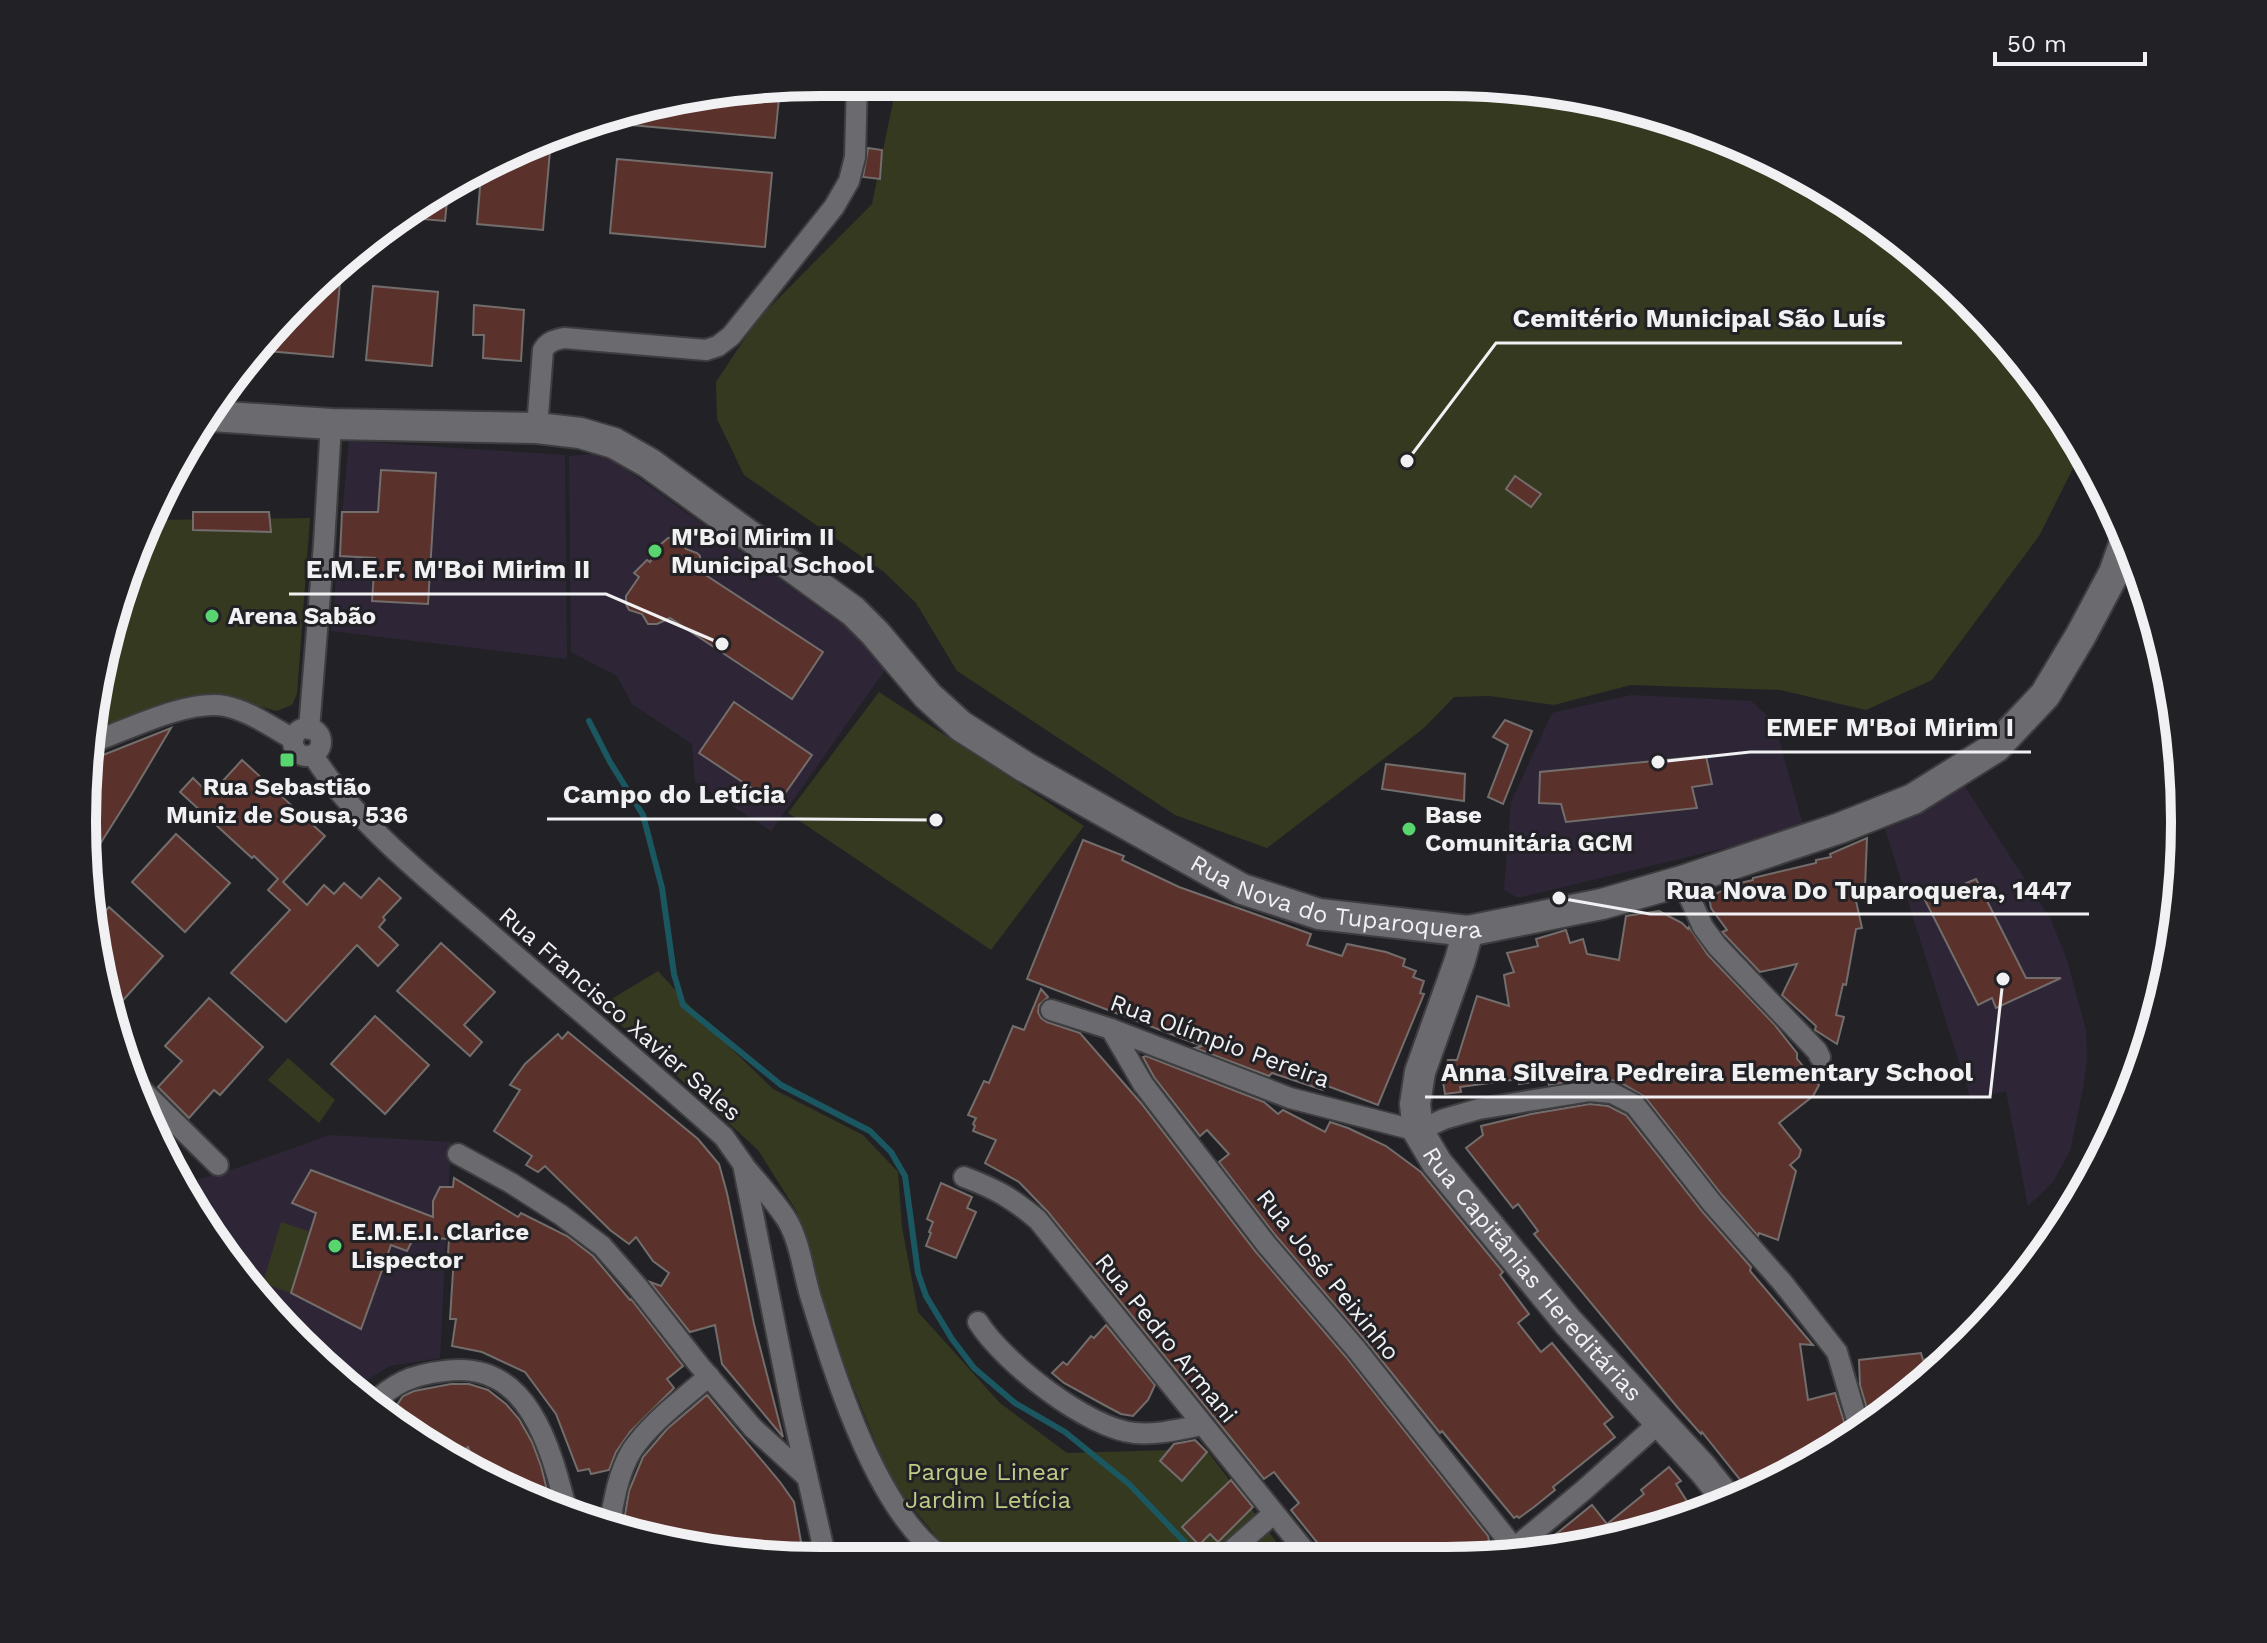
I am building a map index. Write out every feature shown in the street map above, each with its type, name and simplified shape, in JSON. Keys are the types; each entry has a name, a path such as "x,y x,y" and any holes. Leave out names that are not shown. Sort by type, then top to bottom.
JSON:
{"street":[{"path":"537,428 543,350 547,343 564,338 706,350 731,336 825,218 849,181 855,157 857,96"},
{"name":"Rua Nova do Tuparoquera","path":"219,417 331,424 537,428 580,433 614,443 649,463 853,611 928,696 961,726 1025,767 1242,889 1319,914 1468,931 1602,904 1682,881 1840,828 1913,799 1996,747 2045,695 2081,635 2120,555"},
{"path":"101,739 179,710 204,705 225,706 301,734 324,544 331,424"},
{"name":"Rua Francisco Xavier Sales","path":"301,734 296,751 304,756 313,755 348,803 417,871 724,1137 743,1164 823,1547"},
{"path":"1682,881 1703,927 1717,946 1820,1057"},
{"name":"Rua Capitânias Hereditárias","path":"1468,931 1420,1072 1415,1104 1418,1131 1437,1163 1558,1310 1722,1492"},
{"name":"Rua Olímpio Pereira","path":"1051,1010 1111,1029 1290,1098 1418,1131"},
{"name":"Rua José Peixinho","path":"1111,1029 1143,1084 1258,1233 1356,1349 1504,1544"},
{"path":"1418,1131 1444,1119 1479,1109 1590,1091 1612,1093 1635,1105 1712,1203 1782,1282 1837,1352 1857,1419"},
{"path":"151,1099 218,1165"},
{"path":"458,1154 511,1183 602,1246 753,1428 807,1477"},
{"path":"743,1164 787,1220 832,1366 861,1440 889,1495 912,1530 931,1547"},
{"name":"Rua Pedro Armani","path":"964,1177 1012,1198 1038,1220 1301,1547"},
{"path":"978,1322 986,1334 1037,1384 1092,1418 1118,1430 1165,1432 1202,1425"},
{"path":"380,1397 391,1387 425,1373 459,1369 484,1373 512,1387 533,1415 548,1447 563,1499"},
{"path":"611,1515 632,1452 654,1426 709,1376"},
{"path":"1521,1543 1660,1422"},
{"path":"1235,1547 1273,1514"}],"shaded area":[{"path":"349,441 565,455 567,659 331,631"},
{"name":"M'Boi Mirim II Municipal School","path":"603,453 874,647 885,670 771,831 695,782 692,744 632,704 617,676 571,652 569,456"},
{"path":"1631,695 1751,701 1774,722 1804,829 1518,898 1504,890 1511,802 1552,713"},
{"path":"1965,787 2050,918 2066,957 2086,1030 2087,1059 2070,1151 2053,1182 2028,1206 2006,1091 1971,1100 1885,829"},
{"name":"E.M.E.I. Clarice Lispector","path":"330,1135 451,1142 440,1358 389,1366 363,1383 308,1335 246,1263 192,1181"}],"green space":[{"path":"894,96 1446,96 1540,102 1587,110 1633,121 1723,151 1808,193 1849,218 1924,276 1959,308 2021,380 2076,462 2039,536 1932,680 1866,710 1780,690 1631,685 1554,705 1489,696 1454,697 1424,728 1267,848 1175,815 957,671 916,603 884,572 744,475 717,419 716,382 757,320 872,204"},
{"name":"Arena Sabão","path":"310,518 297,694 292,705 277,711 239,701 171,700 102,728 121,634 135,588 162,520"},
{"path":"879,692 1084,826 991,950 788,813"},
{"name":"Parque Linear Jardim Letícia","path":"658,971 710,1028 773,1089 863,1135 898,1172 902,1227 918,1312 1000,1403 1067,1453 1206,1449 1280,1547 944,1546 892,1483 839,1352 797,1212 758,1150 600,1006"},
{"path":"288,1058 335,1100 319,1123 268,1080"},
{"path":"281,1222 311,1232 291,1293 263,1283"}],"building":[{"path":"779,98 775,138 623,124 727,102"},
{"path":"868,148 882,150 880,179 863,177"},
{"path":"550,151 543,230 477,224 480,182"},
{"path":"617,159 772,173 765,247 610,233"},
{"path":"447,200 445,221 417,219"},
{"path":"336,283 340,283 333,357 269,351"},
{"path":"373,286 438,292 432,366 366,360"},
{"path":"474,305 524,310 521,361 483,358 484,335 473,335"},
{"path":"381,470 436,473 428,604 372,601 375,558 340,556 342,512 378,512"},
{"path":"1515,476 1541,494 1531,507 1506,489"},
{"path":"193,512 269,512 271,532 193,530"},
{"path":"679,537 686,549 700,556 701,572 823,652 792,699 670,618 648,624 642,614 629,610 626,596 639,577 634,573 647,560 650,562 668,538"},
{"path":"734,702 812,755 777,805 699,753"},
{"path":"1505,720 1532,731 1503,804 1488,797 1508,745 1493,737"},
{"path":"171,728 97,849 96,822 99,756"},
{"path":"1706,756 1712,784 1692,787 1697,808 1566,822 1561,804 1539,803 1540,772"},
{"path":"242,760 325,836 283,882 307,905 324,885 334,894 344,883 361,898 379,878 401,898 383,917 385,920 379,927 398,945 378,966 357,945 286,1022 231,973 290,910 268,890 278,879 180,792 193,778 210,795"},
{"path":"1386,764 1465,774 1464,801 1382,789"},
{"path":"176,834 230,883 185,932 132,882"},
{"path":"1867,838 1865,887 1856,888 1857,892 1854,892 1862,928 1856,929 1846,985 1843,984 1836,1015 1844,1017 1837,1044 1815,1030 1816,1026 1782,995 1797,964 1760,972 1722,932 1727,930 1711,908 1709,897 1753,878 1816,863 1816,860 1831,857 1830,854"},
{"path":"1083,840 1124,856 1122,860 1179,887 1311,934 1307,945 1342,956 1347,944 1405,959 1403,966 1416,971 1413,977 1424,981 1420,993 1424,994 1378,1105 1325,1085 1323,1090 1272,1073 1269,1076 1195,1048 1202,1046 1027,979"},
{"path":"1976,879 2026,978 2061,978 1996,1008 1992,998 1978,1005 1925,900"},
{"path":"109,907 163,956 120,1004 110,963 102,915"},
{"path":"1659,911 1689,927 1708,955 1774,1024 1819,1085 1813,1096 1779,1123 1801,1150 1799,1157 1790,1165 1796,1171 1778,1240 1759,1233 1758,1236 1645,1097 1618,1081 1591,1078 1549,1085 1548,1080 1519,1084 1519,1079 1460,1087 1461,1092 1445,1094 1442,1075 1448,1060 1457,1060 1477,996 1509,1006 1504,975 1514,972 1507,953 1538,946 1536,939 1566,930 1570,943 1583,939 1587,954 1619,960 1626,916"},
{"path":"441,943 495,992 464,1025 482,1042 470,1056 397,991"},
{"path":"1041,989 1048,997 1039,1005 1041,1018 1080,1033 1141,1103 1256,1252 1346,1357 1489,1540 1482,1545 1446,1547 1321,1547 1291,1510 1299,1503 1274,1472 1264,1479 1048,1212 1019,1182 985,1163 996,1140 973,1131 976,1118 968,1115 984,1081 989,1083 1013,1026 1024,1030"},
{"path":"209,998 263,1047 220,1095 214,1090 189,1118 158,1087 182,1061 165,1046"},
{"path":"375,1016 429,1065 385,1114 331,1064"},
{"path":"568,1032 698,1139 719,1164 754,1324 783,1437 722,1364 715,1325 690,1332 650,1282 661,1286 669,1273 653,1261 636,1237 629,1244 610,1230 545,1166 538,1172 526,1165 532,1156 494,1131 520,1090 510,1085 525,1064 558,1034 562,1039"},
{"path":"1143,1057 1264,1102 1278,1114 1283,1110 1325,1132 1330,1122 1348,1128 1386,1146 1421,1172 1503,1272 1500,1275 1529,1314 1518,1323 1541,1352 1552,1343 1613,1417 1604,1424 1615,1437 1553,1487 1555,1490 1534,1507 1519,1518 1514,1518 1276,1236 1219,1162 1229,1154 1207,1130 1200,1136 1154,1077"},
{"path":"1590,1104 1608,1106 1626,1115 1813,1345 1800,1344 1808,1400 1835,1393 1846,1427 1743,1483 1534,1234 1538,1231 1518,1204 1513,1208 1466,1148 1483,1135 1481,1126"},
{"path":"311,1170 433,1217 433,1201 440,1187 453,1187 454,1178 518,1217 521,1213 567,1236 593,1256 683,1366 667,1379 674,1388 630,1432 616,1452 609,1470 591,1474 589,1469 578,1471 556,1414 525,1372 482,1352 452,1346 456,1319 450,1319 454,1256 447,1269 449,1239 414,1237 407,1251 391,1245 361,1329 291,1293 316,1213 292,1203"},
{"path":"941,1183 972,1197 967,1208 976,1212 956,1258 926,1246 933,1222 927,1219"},
{"path":"1106,1325 1155,1385 1148,1400 1133,1416 1121,1414 1064,1383 1052,1373 1063,1362 1067,1365 1091,1336 1094,1338"},
{"path":"1921,1353 1923,1360 1937,1355 1868,1411 1860,1385 1859,1360"},
{"path":"451,1384 469,1384 488,1390 519,1419 532,1442 548,1493 472,1457 468,1447 463,1452 459,1450 395,1408 403,1396"},
{"path":"707,1395 794,1502 802,1546 727,1541 624,1519 629,1491 643,1457 667,1429"},
{"path":"1195,1440 1207,1452 1182,1481 1160,1461 1174,1444"},
{"path":"1669,1467 1681,1481 1676,1484 1689,1504 1633,1522 1549,1539 1592,1505 1607,1524 1644,1494 1641,1490"},
{"path":"1231,1480 1253,1507 1218,1542 1210,1534 1199,1545 1182,1527"}],"waterway":[{"path":"589,721 643,815 662,888 674,974 683,1005 781,1085 870,1131 891,1152 905,1176 918,1273 926,1296 952,1339 974,1368 1015,1403 1065,1432 1129,1484 1189,1547"}],"place":[{"name":"Cemitério Municipal São Luís","path":"1407,461"},
{"name":"M'Boi Mirim II Municipal School","path":"655,551"},
{"name":"Arena Sabão","path":"212,616"},
{"name":"E.M.E.F. M'Boi Mirim II","path":"722,644"},
{"name":"Rua Sebastião Muniz de Sousa, 536","path":"287,760"},
{"name":"EMEF M'Boi Mirim I","path":"1658,762"},
{"name":"Campo do Letícia","path":"936,820"},
{"name":"Base Comunitária GCM","path":"1409,829"},
{"name":"Rua Nova Do Tuparoquera, 1447","path":"1559,898"},
{"name":"Anna Silveira Pedreira Elementary School","path":"2003,979"},
{"name":"E.M.E.I. Clarice Lispector","path":"335,1246"}]}
